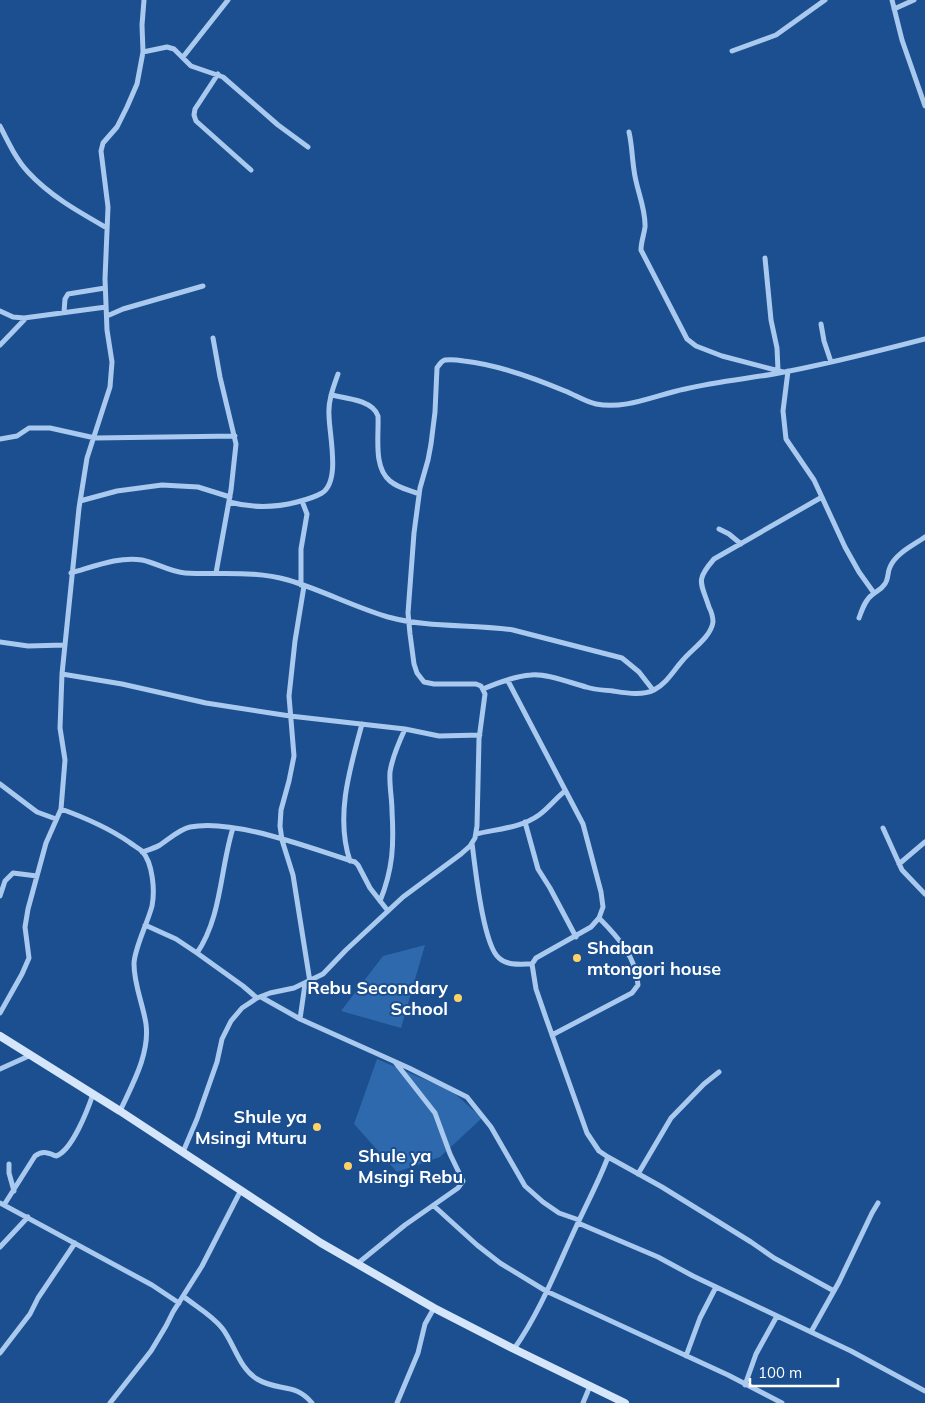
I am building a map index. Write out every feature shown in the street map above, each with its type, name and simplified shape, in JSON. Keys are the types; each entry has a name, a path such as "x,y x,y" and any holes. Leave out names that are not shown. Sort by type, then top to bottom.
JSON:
{"main road":[{"path":"0,1036 120,1111 321,1243 434,1308 514,1350 624,1403"}],"street":[{"path":"0,1013 29,958 25,927 37,876 60,809 65,760 60,728 62,674 71,573 80,501 88,458 110,387 112,362 106,316 106,186 101,151 104,143 117,127 137,84 143,52 142,25 144,0"},
{"path":"183,57 228,0"},
{"path":"732,51 776,35 825,0"},
{"path":"892,0 902,40 925,106"},
{"path":"894,9 914,0"},
{"path":"143,52 167,47 174,49 191,66 218,74 278,125 308,147"},
{"path":"218,74 195,109 196,121 251,170"},
{"path":"0,126 11,147 28,172 62,201 107,228"},
{"path":"628,132 633,146 636,178 644,212 645,229 641,250 687,339 696,346 722,356 783,371"},
{"path":"765,258 771,320 783,371 783,411 786,439 814,480 845,547 874,593"},
{"path":"106,316 203,286"},
{"path":"64,312 65,299 68,294 105,288"},
{"path":"0,311 18,318 26,318 106,307"},
{"path":"0,345 26,318"},
{"path":"821,324 831,362"},
{"path":"213,338 220,377 235,436 235,460 216,573"},
{"path":"182,1152 197,1118 217,1062 222,1039 231,1021 242,1008 259,998 307,983 323,974 403,897 461,854 472,843 476,834 480,735 485,694 483,689 476,684 434,684 424,682 417,673 414,664 409,621 409,596 419,494 431,444 437,368 442,362 445,360 477,363 512,370 594,404 614,406 642,401 683,389 862,356 925,339"},
{"path":"80,501 124,490 162,485 198,487 229,500 258,507 285,505 302,501 324,492 330,483 333,457 329,413 331,395 338,374"},
{"path":"331,395 364,403 376,411 378,416 379,461 382,473 395,485 419,494"},
{"path":"0,439 17,436 29,428 50,428 95,438 235,436"},
{"path":"483,689 531,674 590,688 626,693 645,693 662,685 710,631 713,622 712,615 702,586 701,576 714,559 822,497"},
{"path":"300,1019 307,983 293,875 282,840 280,826 281,810 294,756 289,696 302,585 301,549 307,514 302,501"},
{"path":"719,529 729,534 741,544"},
{"path":"859,618 866,603 886,583 890,568 895,560 925,537"},
{"path":"71,573 129,558 144,560 172,571 185,573 260,575 287,580 388,617 453,627 494,627 513,630 615,656 629,662 653,690"},
{"path":"0,642 28,646 65,645"},
{"path":"62,674 140,687 206,703 290,716 405,729 439,736 480,735"},
{"path":"508,680 583,824 601,892 603,907 599,918 591,927 536,958 532,964 536,988 587,1133 599,1151 608,1157 752,1242 774,1258 834,1291"},
{"path":"350,861 344,839 345,794 362,724"},
{"path":"380,901 392,866 390,770 405,729"},
{"path":"0,784 37,812 56,819"},
{"path":"476,834 526,822 540,814 565,791"},
{"path":"60,809 88,818 112,830 142,852 151,872 154,890 152,907 134,961 134,974 146,1024 147,1039 140,1067 120,1111"},
{"path":"526,822 533,857 538,869 576,937"},
{"path":"142,852 158,846 188,827 206,825 233,828 320,850 358,865 366,882 388,911"},
{"path":"197,953 205,941 216,909 227,846 233,828"},
{"path":"883,828 902,870 925,894"},
{"path":"899,864 925,842"},
{"path":"472,843 482,910 493,950 497,958 513,964 532,964"},
{"path":"0,896 5,881 14,873 37,876"},
{"path":"552,1035 632,992 638,985 638,976 627,950 599,918"},
{"path":"145,925 176,939 259,998 467,1097 491,1127 525,1186 551,1208 658,1257 925,1390"},
{"path":"0,1069 31,1055"},
{"path":"357,1264 405,1226 462,1185 463,1178 454,1164 435,1113 395,1062"},
{"path":"638,1174 671,1118 704,1084 719,1072"},
{"path":"93,1094 80,1127 65,1151 56,1156 46,1152 38,1153 14,1191 2,1204 28,1216 152,1285 179,1303"},
{"path":"514,1350 546,1291 608,1157"},
{"path":"9,1164 9,1173 14,1191"},
{"path":"110,1403 151,1351 202,1266 241,1190"},
{"path":"811,1332 878,1204"},
{"path":"434,1206 463,1234 500,1263 546,1291 728,1375 782,1403"},
{"path":"0,1247 28,1216"},
{"path":"0,1353 30,1314 38,1298 75,1243"},
{"path":"686,1356 700,1318 716,1287"},
{"path":"183,1296 220,1326 247,1370 256,1378 269,1384 304,1393 312,1403"},
{"path":"397,1403 418,1353 425,1324 434,1308"},
{"path":"745,1385 756,1354 778,1316"},
{"path":"583,1403 590,1386"}],"shaded area":[{"path":"425,945 401,1028 341,1011 383,956"},
{"path":"377,1059 452,1091 482,1118 440,1157 397,1172 354,1124"}],"place":[{"name":"Shaban mtongori house","path":"577,958"},
{"name":"Rebu Secondary School","path":"458,998"},
{"name":"Shule ya Msingi Mturu","path":"317,1127"},
{"name":"Shule ya Msingi Rebu","path":"348,1166"}]}
